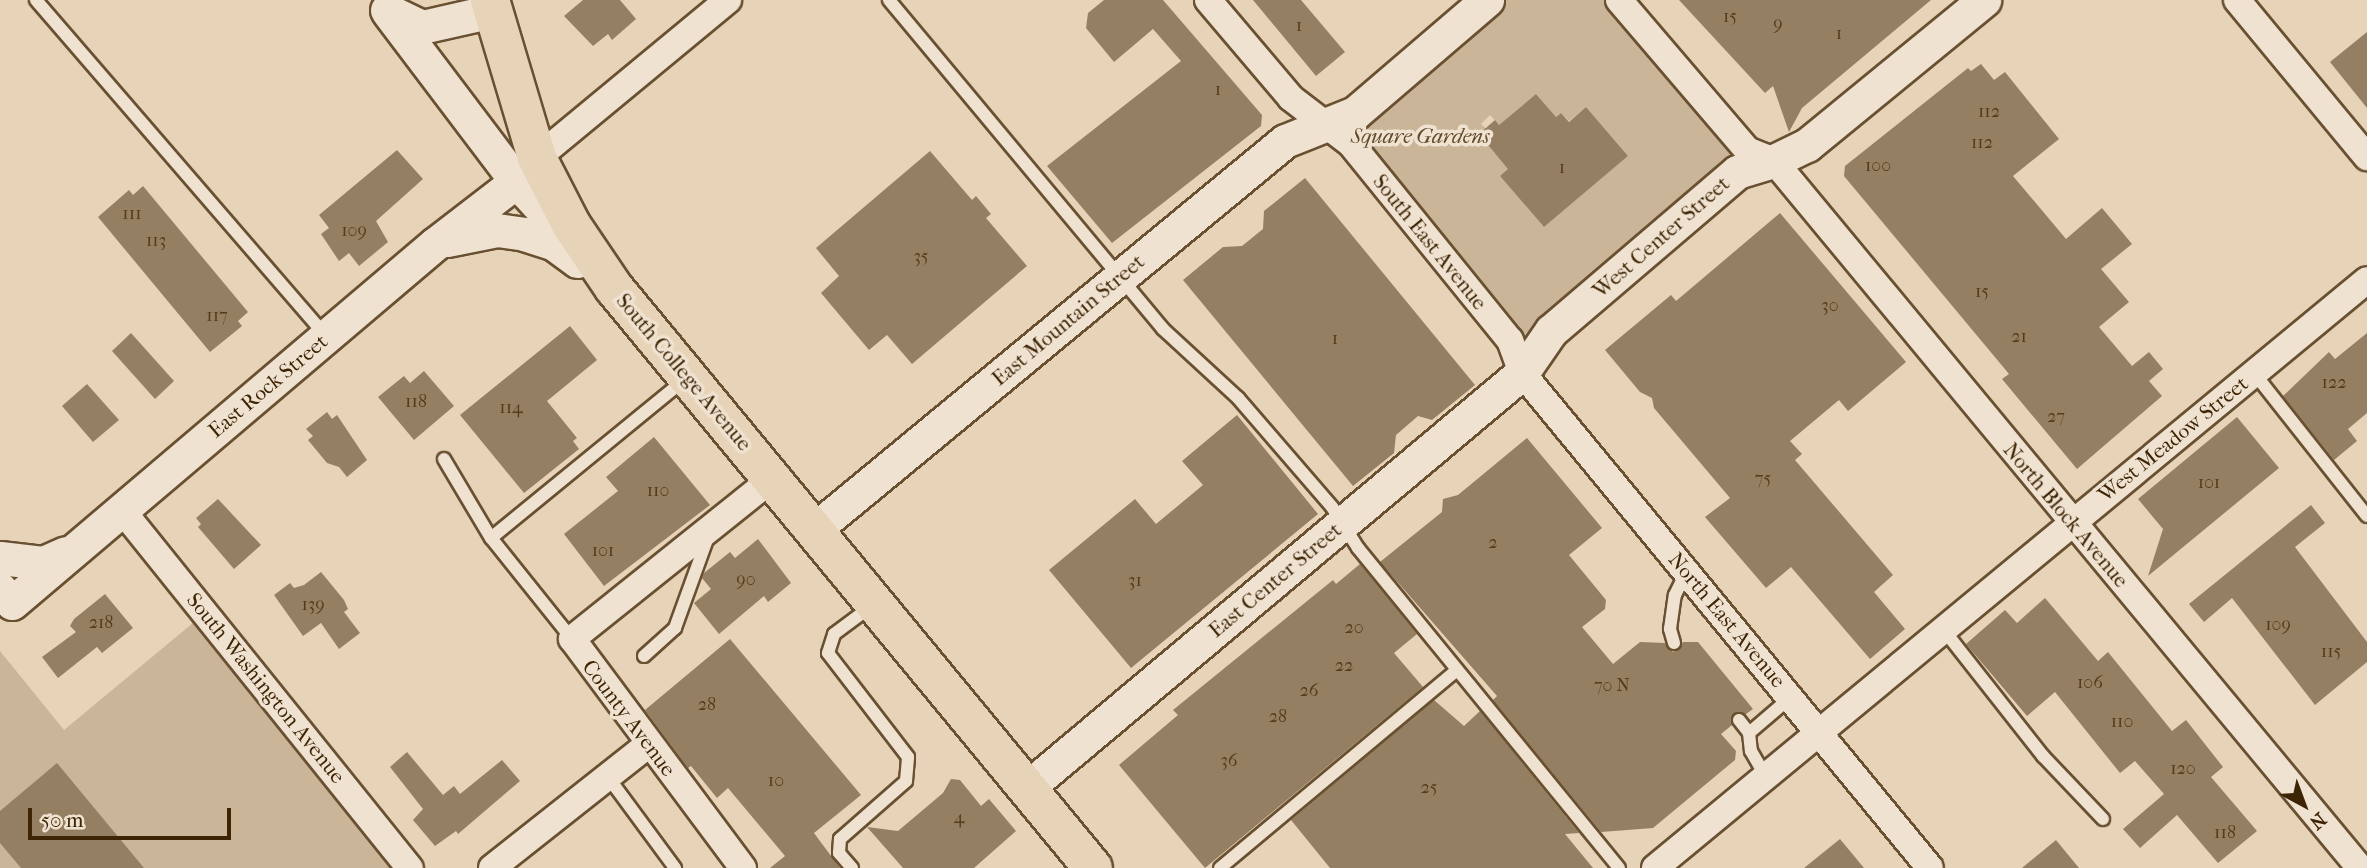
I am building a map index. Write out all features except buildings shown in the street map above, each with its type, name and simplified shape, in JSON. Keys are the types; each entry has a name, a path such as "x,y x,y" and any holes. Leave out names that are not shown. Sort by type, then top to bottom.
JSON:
{"main road":[{"name":"South College Avenue","path":"491,5 531,168 614,288 876,603 1088,866"}],"street":[{"name":"East Rock Street","path":"4,602 77,547 435,244 531,168 727,0"},
{"name":"South East Avenue","path":"1208,0 1291,98 1351,144 1510,340 1522,373"},
{"name":"East Mountain Street","path":"815,529 1285,141 1354,113 1488,0"},
{"path":"1619,0 1747,150 1774,161"},
{"name":"West Center Street","path":"1522,373 1551,331 1737,172 1774,161 1807,145 1984,0"},
{"path":"2237,0 2367,157"},
{"name":"South College Avenue","path":"384,6 422,27 491,5"},
{"path":"384,6 531,168"},
{"name":"North Block Avenue","path":"1774,161 2360,868"},
{"path":"435,244 471,232 524,234 554,244 614,288"},
{"name":"West Meadow Street","path":"1656,868 2071,522 2367,280"},
{"name":"East Center Street","path":"1027,788 1522,373"},
{"name":"North East Avenue","path":"1522,373 1930,868"},
{"name":"County Avenue","path":"743,868 572,639 773,478"},
{"name":"South Washington Avenue","path":"121,509 410,868"},
{"path":"0,558 43,562 77,547"},
{"path":"492,868 649,744"}],"lane":[{"path":"36,0 326,336"},
{"path":"889,0 1120,278 1178,341 1238,398 1345,522 1358,548 1619,868"},
{"path":"2254,373 2367,516"},
{"path":"491,538 688,376"},
{"path":"444,459 491,538 572,639"},
{"path":"644,656 675,628 710,530"},
{"path":"1674,643 1670,629 1675,595 1686,571"},
{"path":"852,868 839,853 840,839 906,781 908,757 828,653 834,634 876,603"},
{"path":"1943,629 2043,756 2104,819"},
{"path":"1220,868 1457,670"},
{"path":"1749,733 1790,698"},
{"path":"1739,720 1749,733 1751,751 1766,777"},
{"path":"608,777 675,868"}],"green space":[{"name":"Square Gardens","path":"1487,0 1619,0 1747,150 1522,373 1351,144 1355,113","holes":["1536,94 1556,117 1561,113 1569,121 1586,107 1628,156 1544,227 1500,176 1520,159 1481,124 1490,115 1499,125"]},
{"path":"205,613 410,868 0,868 0,651 64,730"}]}
